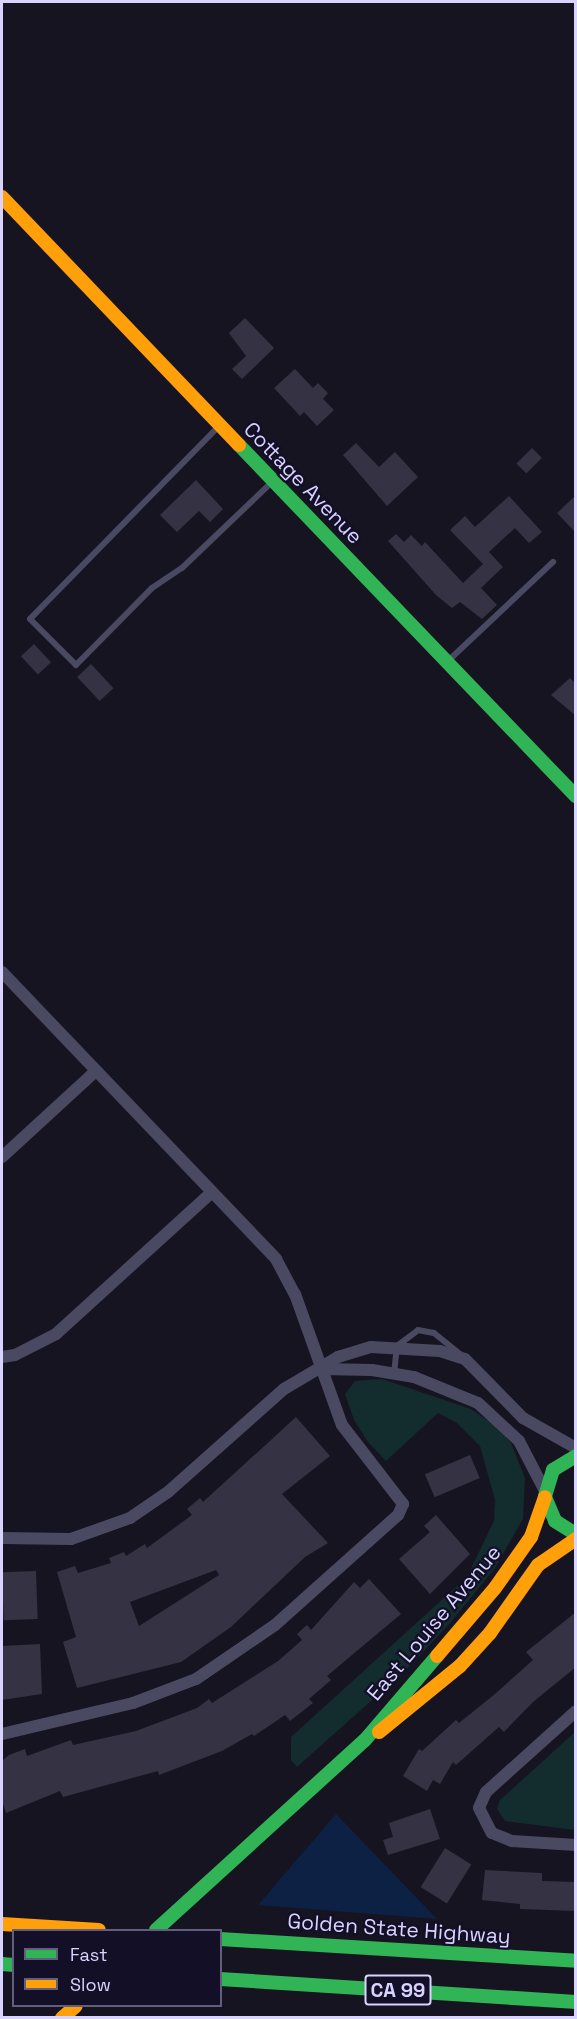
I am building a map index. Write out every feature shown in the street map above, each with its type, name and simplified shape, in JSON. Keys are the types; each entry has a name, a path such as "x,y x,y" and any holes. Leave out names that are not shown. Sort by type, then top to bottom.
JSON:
{"main road":[{"name":"Cottage Avenue","path":"2,197 446,663 576,796"},
{"name":"East Louise Avenue","path":"157,1929 365,1740 495,1588 531,1537 553,1470 576,1456"},
{"path":"545,1494 555,1521 576,1534"},
{"name":"East Louise Avenue","path":"365,1740 403,1716 460,1666 490,1633 538,1565 576,1539"},
{"path":"2,1924 83,1929"},
{"name":"Golden State Highway","path":"222,1939 576,1961"},
{"name":"CA 99","path":"222,1979 576,2002"},
{"path":"62,2018 75,2007"}],"street":[{"path":"2,972 263,1243 287,1277 342,1425 398,1495 402,1504 398,1515 251,1645 196,1679 133,1703 2,1734"},
{"path":"2,1157 96,1071"},
{"path":"2,1357 15,1355 56,1334 212,1192"},
{"path":"2,1538 71,1539 130,1518 168,1492 267,1402 357,1350 397,1346 440,1351 465,1359 522,1418 576,1448"},
{"path":"322,1369 394,1374 437,1385 489,1410 519,1442 545,1494"},
{"path":"576,1711 486,1791 479,1808 492,1833 512,1841 576,1845"}],"lane":[{"path":"220,425 30,619 76,665 152,588 182,568 273,481"},
{"path":"446,663 553,562"},
{"path":"394,1374 397,1346 410,1333 425,1330 465,1359"}],"green space":[{"path":"382,1379 471,1409 497,1427 511,1443 525,1478 523,1519 495,1568 450,1623 410,1666 297,1767 291,1760 291,1737 467,1577 494,1521 495,1500 480,1446 457,1423 438,1413 386,1461 368,1442 354,1420 345,1394 355,1381"},
{"path":"575,1732 575,1830 505,1821 497,1809 500,1800"}],"water":[{"path":"336,1814 437,1919 258,1905"}],"building":[{"path":"245,318 274,348 242,379 232,369 246,356 229,333"},
{"path":"295,369 313,388 318,383 328,393 323,399 334,410 317,426 304,412 300,416 274,388"},
{"path":"356,443 379,467 395,452 418,477 387,506 343,455"},
{"path":"532,448 542,458 526,473 516,464"},
{"path":"196,480 223,509 210,522 199,511 177,532 160,515"},
{"path":"576,495 576,533 557,513"},
{"path":"509,496 542,532 529,543 515,528 489,552 503,567 481,588 497,605 482,619 460,602 452,608 436,595 388,541 396,534 404,542 411,535 422,546 425,542 463,583 483,564 450,530 465,516 475,527"},
{"path":"34,644 51,662 38,675 21,656"},
{"path":"91,664 114,688 100,701 77,677"},
{"path":"570,678 576,684 576,716 551,695"},
{"path":"296,1417 330,1456 282,1494 328,1543 305,1557 231,1627 181,1662 77,1688 63,1642 76,1637 57,1572 75,1566 78,1573 111,1563 109,1558 124,1552 126,1556 145,1544 147,1548 192,1515 187,1509 200,1498 203,1502","holes":["216,1570 219,1575 139,1626 130,1602"]},
{"path":"470,1455 480,1478 435,1497 425,1474"},
{"path":"436,1515 470,1554 430,1594 399,1559 430,1532 424,1526"},
{"path":"36,1571 38,1619 4,1620 2,1572"},
{"path":"369,1579 401,1614 327,1676 331,1680 309,1699 313,1703 290,1721 285,1715 254,1736 252,1734 222,1751 159,1775 158,1771 63,1797 60,1791 6,1813 2,1801 2,1761 9,1755 25,1749 27,1756 71,1740 73,1745 136,1731 197,1708 209,1699 212,1703 278,1661 302,1640 297,1634 307,1625 311,1630 354,1582 360,1588"},
{"path":"576,1612 576,1667 533,1702 504,1732 499,1727 456,1765 453,1762 440,1784 433,1780 427,1791 403,1776 419,1749 422,1751 456,1720 459,1723 495,1694 533,1660 526,1652"},
{"path":"40,1644 42,1694 2,1700 2,1646"},
{"path":"430,1809 440,1839 388,1855 383,1840 393,1837 389,1823"},
{"path":"445,1848 471,1864 447,1903 421,1887"},
{"path":"485,1870 542,1873 542,1881 576,1882 576,1911 520,1909 520,1904 482,1900"}],"traffic: fast":[{"path":"239,445 576,796"},
{"path":"576,1456 553,1470 545,1497 555,1521 576,1534"},
{"path":"157,1929 365,1740 437,1656"},
{"path":"222,1939 576,1961"},
{"path":"2,1964 12,1965"},
{"path":"222,1979 576,2002"}],"traffic: slow":[{"path":"2,197 239,445"},
{"path":"437,1656 495,1588 531,1537 545,1497"},
{"path":"379,1732 460,1666 490,1633 538,1565 576,1539"},
{"path":"2,1924 83,1929"},
{"path":"62,2018 75,2007"}]}
